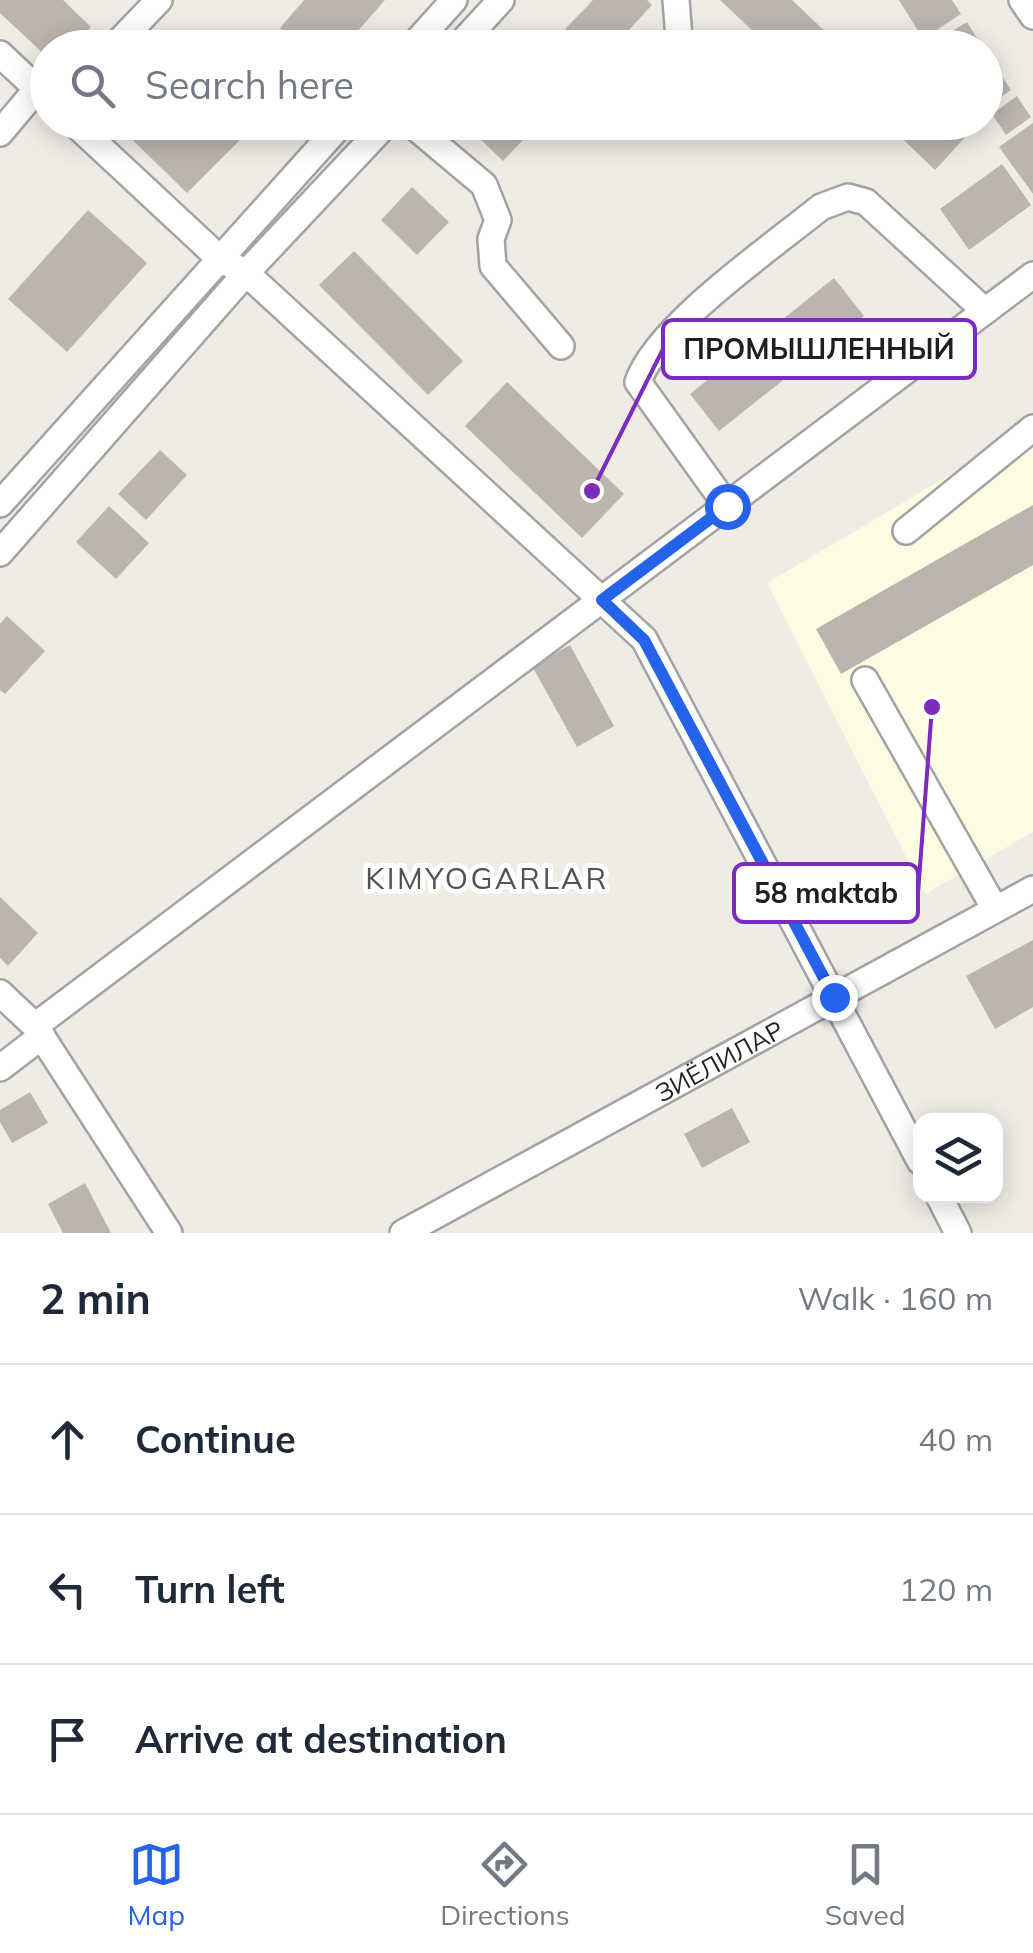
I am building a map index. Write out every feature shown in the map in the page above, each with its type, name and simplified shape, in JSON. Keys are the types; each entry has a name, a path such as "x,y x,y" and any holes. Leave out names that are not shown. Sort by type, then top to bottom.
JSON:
{"street":[{"path":"130,30 159,0"},
{"path":"427,30 454,0"},
{"path":"474,30 501,0"},
{"path":"676,0 678,30"},
{"path":"1022,0 1033,16"},
{"path":"0,54 30,83"},
{"path":"0,133 30,105"},
{"path":"92,140 219,258 246,273 644,640 913,1148"},
{"path":"0,504 326,140"},
{"path":"0,553 246,273 371,140"},
{"path":"431,140 484,184 498,220 491,238 493,266 561,346"},
{"path":"727,506 638,382 644,364 668,333 821,207 848,197 866,202 985,311"},
{"path":"0,1068 39,1031 1033,275"},
{"path":"906,531 1033,428"},
{"path":"864,680 995,910"},
{"name":"ЗИЁЛИЛАР","path":"403,1233 1033,888"},
{"path":"0,993 39,1031 169,1233"},
{"path":"942,1203 958,1233"}],"shaded area":[{"path":"1033,426 1033,832 925,894 767,583"}],"building":[{"path":"0,0 63,0 91,27 30,30 30,41 0,13"},
{"path":"304,0 385,0 359,30 280,28"},
{"path":"593,0 647,0 652,5 629,30 564,30"},
{"path":"720,0 792,0 824,30 752,30"},
{"path":"899,0 952,0 961,14 937,30 917,30"},
{"path":"967,22 972,30 954,30"},
{"path":"1003,78 1011,90 1003,95"},
{"path":"1017,96 1031,117 1006,135 1003,106"},
{"path":"1033,123 1033,194 999,147"},
{"path":"133,140 240,140 187,193"},
{"path":"481,140 523,140 503,161"},
{"path":"904,140 963,140 935,170"},
{"path":"1002,164 1031,205 969,250 940,209"},
{"path":"412,187 449,222 417,255 381,220"},
{"path":"88,210 147,263 67,352 8,299"},
{"path":"354,251 463,361 428,395 319,285"},
{"path":"834,278 864,316 719,431 690,394"},
{"path":"507,382 624,494 582,538 465,426"},
{"path":"160,450 187,475 146,520 118,494"},
{"path":"1033,505 1033,565 841,674 816,629"},
{"path":"109,506 149,543 116,579 76,542"},
{"path":"7,616 45,651 5,694 0,690 0,624"},
{"path":"570,645 614,726 577,747 532,666"},
{"path":"0,897 38,933 8,966 0,958"},
{"path":"1033,940 1033,1007 995,1029 966,976"},
{"path":"30,1092 48,1123 12,1143 0,1122 0,1110"},
{"path":"732,1108 750,1142 702,1168 684,1134"},
{"path":"85,1183 111,1233 63,1233 48,1204"}],"place":[{"name":"ПРОМЫШЛЕННЫЙ","path":"592,491"},
{"name":"58 maktab","path":"932,707"}],"district":[{"name":"KIMYOGARLAR","path":"487,878"}],"route":[{"path":"727,506 602,600 644,640 834,997"}]}
